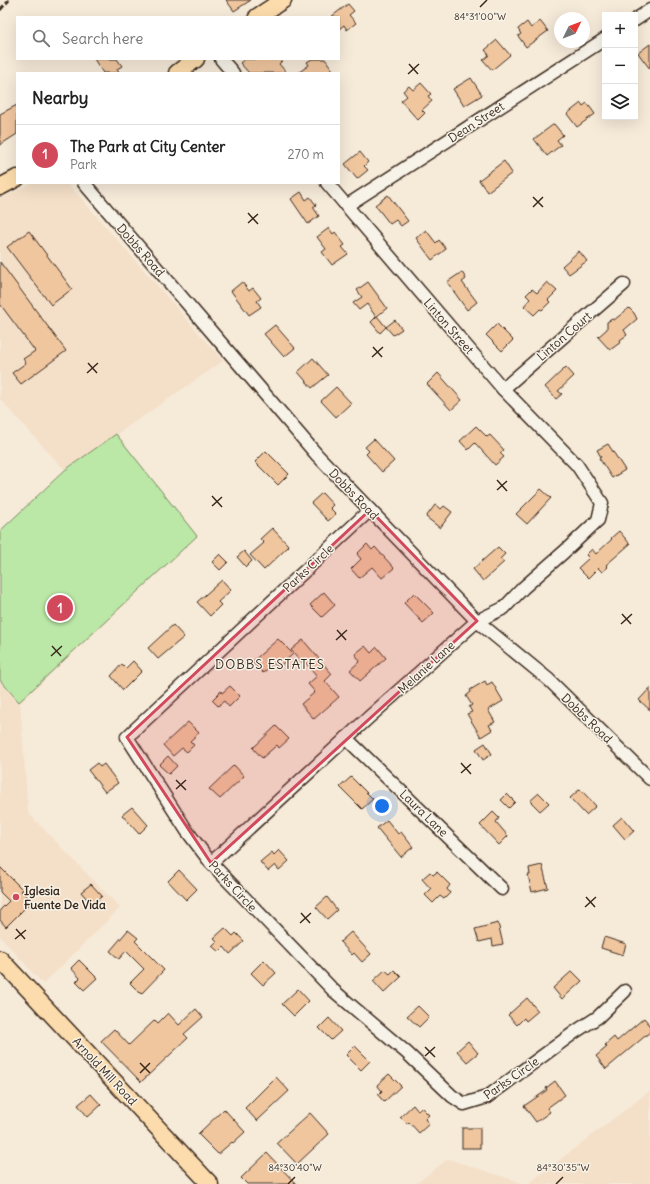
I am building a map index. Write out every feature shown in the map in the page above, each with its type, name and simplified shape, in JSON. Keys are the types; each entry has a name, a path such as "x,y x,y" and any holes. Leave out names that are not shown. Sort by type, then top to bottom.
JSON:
{"main road":[{"path":"258,16 282,0"},
{"path":"178,72 195,60"},
{"path":"0,187 16,179"},
{"name":"Arnold Mill Road","path":"0,959 210,1184"}],"street":[{"path":"638,18 650,10"},
{"name":"Dean Street","path":"346,206 602,41"},
{"path":"222,60 232,72"},
{"name":"Dobbs Road","path":"85,184 292,427 370,510 477,621 549,680 650,779"},
{"name":"Linton Street","path":"327,184 503,389 577,465"},
{"name":"Linton Court","path":"503,389 624,284"},
{"name":"Melanie Lane","path":"211,863 346,738 477,621 504,608 523,588 598,520 602,503 577,465"},
{"name":"Parks Circle","path":"370,510 127,737 187,832 211,863 334,991 407,1053 452,1096 464,1104 488,1097 575,1032 598,1017 625,991"},
{"name":"Laura Lane","path":"346,738 502,889"}],"highlighted area":[{"path":"370,510 477,621 211,863 127,737"}],"shaded area":[{"path":"30,184 68,184 223,361 117,434 197,536 20,703 28,813 120,908 43,984 0,936 0,681 19,702 196,536 116,435 65,470 0,399 0,199"},
{"path":"650,1091 650,1184 528,1184"},
{"path":"448,1159 525,1184 416,1184"}],"green space":[{"path":"116,434 197,536 19,702 0,680 0,531 65,470"}],"building":[{"path":"226,0 251,0 234,11"},
{"path":"348,4 354,11 349,15 356,23 347,30 344,25 340,28 340,16 332,16"},
{"path":"540,21 548,31 526,47 518,36 521,34 518,29 527,22 531,28"},
{"path":"497,40 510,55 492,70 483,60 489,55 485,50"},
{"path":"650,44 650,69 638,53"},
{"path":"95,60 118,60 122,66 117,69 118,72 102,72"},
{"path":"244,60 283,60 279,64 286,72 248,72 240,63"},
{"path":"310,60 326,60 334,72 299,72 309,65 307,62"},
{"path":"471,78 482,95 464,106 453,89"},
{"path":"421,83 431,94 428,96 432,101 422,110 425,113 418,120 401,101 407,96 403,91 409,86 413,90"},
{"path":"581,103 583,106 587,103 595,114 577,127 567,114"},
{"path":"16,106 16,135 0,145 0,114"},
{"path":"554,124 563,135 557,140 561,145 547,156 534,139"},
{"path":"360,152 368,162 364,166 368,170 357,179 345,164"},
{"path":"504,161 512,173 487,192 479,180"},
{"path":"301,192 306,200 310,197 316,205 313,207 319,216 308,224 291,199"},
{"path":"388,195 408,221 401,226 396,220 390,224 375,205"},
{"path":"329,228 333,234 335,232 345,245 342,247 348,254 332,265 322,252 326,249 317,237"},
{"path":"426,230 436,243 439,240 446,249 432,260 416,238"},
{"path":"29,231 72,289 51,305 7,247"},
{"path":"579,251 587,261 569,274 562,266"},
{"path":"0,262 66,351 21,384 12,373 26,363 23,359 35,351 0,304"},
{"path":"462,272 466,279 462,282 477,302 467,310 447,282"},
{"path":"242,282 249,291 253,288 261,298 257,301 261,307 249,315 231,291"},
{"path":"368,282 387,308 376,317 367,304 359,310 353,303 362,297 357,290"},
{"path":"547,282 557,291 548,300 550,302 534,315 524,306 530,299 526,295 532,289 537,293"},
{"path":"629,308 637,319 624,330 627,335 620,340 621,342 610,350 598,337 607,329 607,322 612,319 614,320"},
{"path":"377,316 386,327 380,333 371,322"},
{"path":"395,320 402,329 393,335 386,327"},
{"path":"497,324 513,340 502,351 486,335"},
{"path":"275,325 295,348 284,357 264,334"},
{"path":"313,358 328,375 312,388 298,372"},
{"path":"566,367 574,376 558,391 562,394 556,399 545,387"},
{"path":"438,373 462,400 451,410 427,384"},
{"path":"336,387 351,403 336,417 321,401"},
{"path":"476,426 487,437 490,435 504,450 500,453 504,457 495,465 475,443 468,450 460,441"},
{"path":"374,439 394,461 382,472 366,454 369,451 365,447"},
{"path":"608,444 625,470 612,478 599,458 601,457 597,450"},
{"path":"266,451 289,474 278,485 255,462"},
{"path":"541,489 551,498 527,524 516,514"},
{"path":"322,493 333,505 330,508 336,514 328,521 311,503"},
{"path":"435,505 441,509 444,506 452,512 440,528 426,517"},
{"path":"272,528 289,546 264,570 250,555 264,543 260,539"},
{"path":"619,531 630,544 606,565 608,567 602,572 598,568 588,578 578,568 589,558 586,555 592,549 596,554"},
{"path":"367,544 372,550 375,547 394,568 382,578 372,567 359,578 351,569 361,559 357,554"},
{"path":"498,547 505,554 500,559 504,562 483,581 473,569"},
{"path":"244,551 252,561 246,567 237,557"},
{"path":"220,554 228,562 220,570 212,562"},
{"path":"222,580 231,590 218,602 221,605 210,616 197,602"},
{"path":"324,592 335,605 322,617 310,605"},
{"path":"414,593 434,613 423,623 404,603"},
{"path":"173,625 184,637 158,659 148,648"},
{"path":"278,639 293,654 278,668 274,663 263,673 252,662"},
{"path":"303,640 332,674 325,681 339,697 314,719 301,704 315,692 308,684 317,676 305,662 303,663 291,650"},
{"path":"365,646 371,653 377,647 386,658 360,681 350,670 360,661 355,654"},
{"path":"133,661 142,671 123,690 111,676 122,664 126,668"},
{"path":"485,681 487,685 492,682 503,701 488,710 495,722 489,725 492,730 481,737 467,714 472,712 469,707 472,705 466,696 471,692 470,690"},
{"path":"230,686 240,696 229,707 224,701 218,706 212,700 221,691 222,693"},
{"path":"650,688 650,710 639,700"},
{"path":"188,722 199,733 190,741 194,745 187,752 182,748 173,756 163,745"},
{"path":"276,726 289,739 279,748 277,745 262,758 253,748"},
{"path":"485,743 492,754 483,760 476,749"},
{"path":"168,756 177,766 169,774 159,765"},
{"path":"97,763 100,767 104,764 118,783 105,792 88,770"},
{"path":"234,765 244,776 220,799 209,789"},
{"path":"351,777 373,799 362,809 340,787"},
{"path":"580,789 596,806 586,815 570,798"},
{"path":"539,793 549,803 540,811 530,801"},
{"path":"507,794 515,802 509,808 501,800"},
{"path":"132,807 148,825 139,834 122,815"},
{"path":"493,812 499,818 496,822 508,836 499,845 480,825"},
{"path":"622,817 634,831 625,839 613,825"},
{"path":"387,820 398,834 401,832 413,847 401,857 377,828"},
{"path":"279,850 289,861 279,870 275,865 268,871 260,862 272,852 274,855"},
{"path":"542,865 548,888 532,892 528,875 530,875 529,868"},
{"name":"Iglesia Fuente De Vida","path":"0,867 32,901 6,927 0,920 0,910 9,901 0,892"},
{"path":"179,870 197,889 186,900 168,881"},
{"path":"430,872 433,875 437,872 450,885 447,889 450,893 444,899 440,896 433,903 425,895 431,889 422,879"},
{"path":"91,884 102,896 92,905 81,892"},
{"path":"327,897 337,910 327,919 316,907"},
{"path":"498,923 503,944 493,946 492,939 479,942 475,929"},
{"path":"225,928 233,936 236,933 244,941 230,954 224,947 219,952 212,946 217,941 214,938"},
{"path":"128,930 138,938 135,941 164,970 141,994 130,983 144,969 126,951 119,959 110,951"},
{"path":"351,932 371,954 362,962 354,953 352,955 340,942"},
{"path":"604,937 626,944 623,955 601,948"},
{"path":"79,960 97,978 84,990 76,982 80,978 71,968"},
{"path":"264,960 276,973 263,985 251,973"},
{"path":"385,970 390,974 394,970 401,977 384,993 373,981"},
{"path":"572,971 582,981 562,999 553,988"},
{"path":"298,989 309,1001 294,1016 282,1004"},
{"path":"527,998 538,1011 526,1021 524,1018 517,1025 508,1015"},
{"path":"418,1006 429,1017 419,1027 407,1016"},
{"path":"196,1009 203,1017 184,1034 188,1038 141,1082 101,1041 114,1029 129,1045 155,1020 158,1023 168,1013 179,1025"},
{"path":"329,1018 341,1031 331,1040 319,1028"},
{"path":"644,1018 650,1025 650,1032 606,1069 596,1056 607,1047 605,1045 614,1037 617,1041"},
{"path":"468,1041 478,1053 467,1062 457,1051"},
{"path":"355,1046 370,1061 361,1070 346,1055"},
{"path":"389,1074 401,1086 384,1102 378,1095 382,1091 377,1085"},
{"path":"276,1077 289,1091 257,1121 245,1108"},
{"path":"555,1081 565,1095 547,1108 550,1112 536,1122 524,1106 547,1090 546,1088"},
{"path":"91,1094 101,1105 88,1117 78,1105"},
{"path":"413,1105 418,1111 421,1107 429,1115 425,1119 429,1124 419,1133 409,1122 407,1124 400,1117"},
{"path":"224,1109 245,1132 218,1154 198,1134"},
{"path":"310,1113 329,1134 297,1164 277,1143"},
{"path":"462,1128 480,1128 480,1148 462,1148"},
{"path":"267,1153 296,1184 247,1184 241,1178"}],"railway":[{"path":"0,10 9,0"}],"place":[{"name":"The Park at City Center","path":"60,608"},
{"name":"Iglesia Fuente De Vida","path":"16,897"}],"district":[{"name":"DOBBS ESTATES","path":"270,664"}]}
